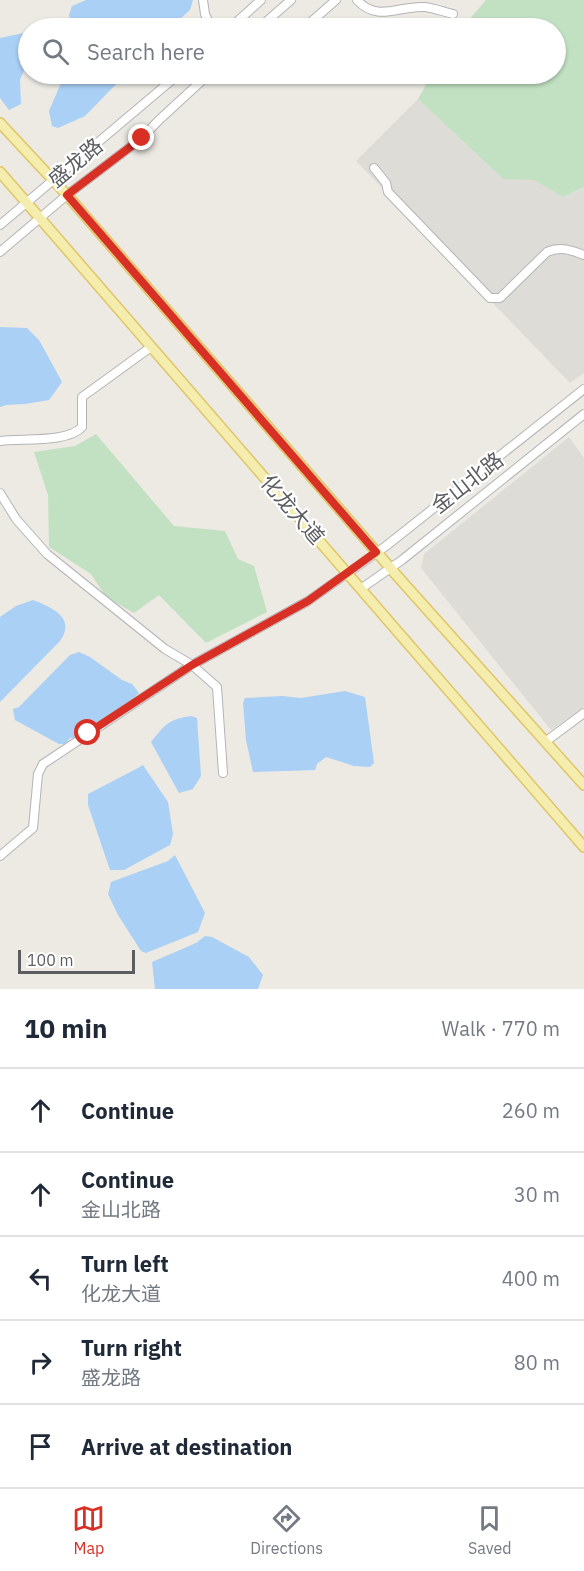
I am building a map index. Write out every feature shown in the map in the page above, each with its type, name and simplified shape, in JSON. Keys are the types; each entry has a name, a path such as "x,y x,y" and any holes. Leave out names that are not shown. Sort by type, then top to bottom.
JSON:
{"main road":[{"name":"化龙大道","path":"0,123 67,195 390,568 584,785"},
{"name":"化龙大道","path":"0,172 584,846"}],"street":[{"path":"203,0 207,18"},
{"path":"241,18 261,0"},
{"path":"270,18 291,0"},
{"path":"315,18 336,0"},
{"path":"357,0 363,7 376,12 424,7 453,14"},
{"name":"盛龙路","path":"0,225 167,84"},
{"name":"盛龙路","path":"0,252 67,195 142,138 199,84"},
{"path":"374,168 386,183 388,192 490,298 500,298 547,252 556,248 573,250 584,255"},
{"path":"0,441 62,437 78,432 82,427 82,397 151,347"},
{"name":"金山北路","path":"0,856 33,828 38,774 43,764 192,665 308,601 349,573 584,389"},
{"name":"金山北路","path":"362,588 584,414"},
{"path":"0,493 16,519 47,554 165,650 192,665 217,687 223,773"},
{"path":"545,742 584,713"}],"shaded area":[{"path":"418,99 503,179 534,180 563,197 584,187 584,373 570,383 356,161"},
{"path":"569,437 584,458 584,707 551,730 421,568 424,554"}],"green space":[{"path":"486,0 584,0 584,187 563,197 534,180 503,179 418,99 426,84 566,84 566,18 471,18"},
{"path":"96,434 174,526 225,531 238,559 254,566 267,612 206,643 159,595 134,613 106,597 91,574 49,547 48,495 34,452 75,446"}],"water":[{"path":"86,0 193,0 190,10 181,18 70,18 72,6"},
{"path":"18,34 18,84 20,84 21,104 9,110 0,98 0,38"},
{"path":"61,84 116,84 85,116 58,128 52,126 49,111"},
{"path":"0,327 27,328 39,340 62,382 49,400 0,407"},
{"path":"33,600 55,610 60,615 64,620 64,633 60,641 0,702 0,617 16,606"},
{"path":"79,652 132,684 139,693 99,728 80,737 70,738 65,744 59,744 15,720 13,709 19,707 70,655"},
{"path":"345,691 365,697 374,763 370,767 354,766 326,757 317,764 315,770 253,772 246,740 243,703 245,698 282,696 301,698"},
{"path":"191,716 197,718 201,776 193,789 179,793 151,742 168,724"},
{"path":"141,762 168,802 173,834 170,845 124,870 110,870 88,805 88,794 143,765"},
{"path":"175,855 205,913 198,932 146,953 141,951 118,915 108,894 111,882 168,861"},
{"path":"205,936 212,937 249,957 263,975 258,989 155,989 152,962 196,943"}],"route":[{"path":"88,733 192,665 308,601 376,552 67,195 142,138"}]}
